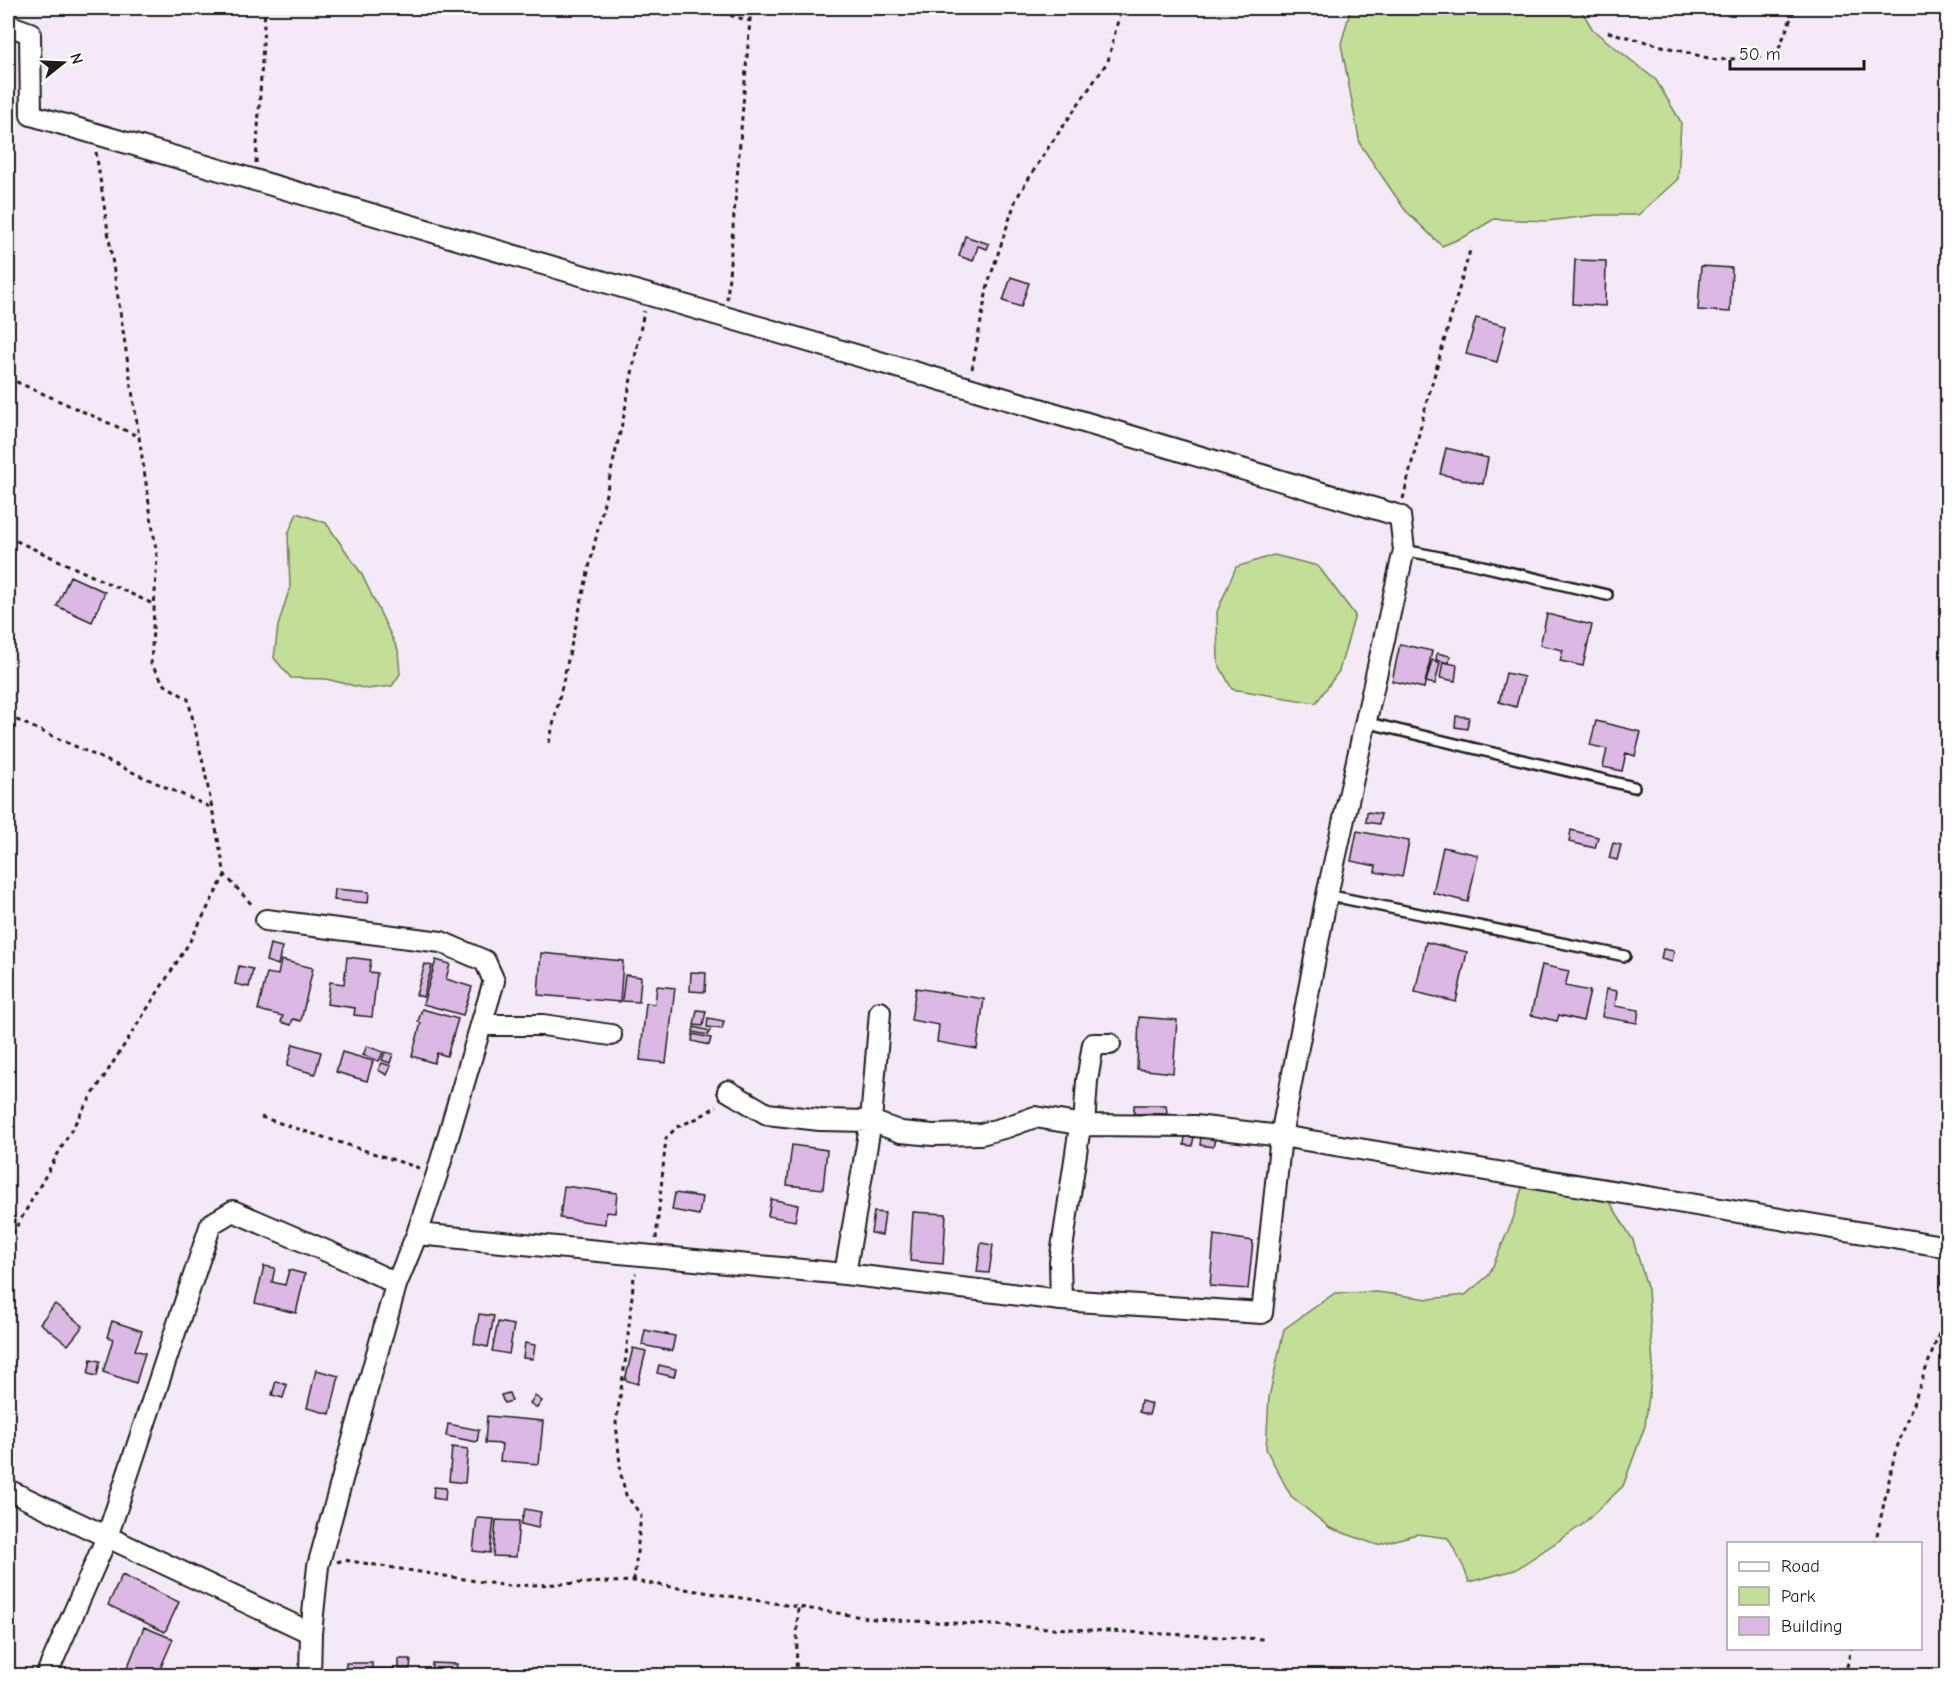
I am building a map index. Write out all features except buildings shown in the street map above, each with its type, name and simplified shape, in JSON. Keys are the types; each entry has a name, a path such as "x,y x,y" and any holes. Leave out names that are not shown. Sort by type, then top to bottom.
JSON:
{"street":[{"path":"8,25 30,33 31,115 1400,516 1404,550 1327,895 1281,1136 1262,1313 1061,1300 845,1274 417,1234"},
{"path":"266,920 441,942 485,960 494,981 437,1174 417,1234 396,1285 318,1566 311,1633 310,1676"},
{"path":"845,1274 871,1121 880,1012"},
{"path":"482,1025 543,1025 611,1035"},
{"path":"1061,1300 1060,1262 1079,1133 1084,1125 1093,1044 1110,1044"},
{"path":"728,1091 767,1114 820,1120 871,1121 901,1132 933,1135 981,1134 1035,1118 1084,1125 1195,1126 1281,1136 1947,1247"},
{"path":"46,1676 107,1537 211,1224 233,1211 338,1256 396,1285"},
{"path":"8,1490 311,1633"}],"lane":[{"path":"1404,550 1607,595"},
{"path":"1365,722 1634,788"},
{"path":"1327,895 1624,956"}],"path":[{"path":"255,180 265,8"},
{"path":"704,8 750,21"},
{"path":"726,317 751,8"},
{"path":"1608,32 1716,60 1776,56 1795,8"},
{"path":"969,388 988,284 1016,199 1046,151 1108,62 1121,9"},
{"path":"93,133 157,556 151,664 165,685 188,699 225,875 266,920"},
{"path":"1400,516 1407,477 1427,401 1471,247"},
{"path":"549,743 624,416 647,294"},
{"path":"8,378 140,437"},
{"path":"8,537 154,604"},
{"path":"8,716 212,808"},
{"path":"8,1242 81,1113 189,943 225,875"},
{"path":"634,1581 641,1515 626,1495 621,1475 616,1423 634,1276 656,1241 666,1138 677,1127 698,1118 722,1103 728,1091"},
{"path":"261,1117 437,1174"},
{"path":"1875,1542 1895,1453 1940,1331 1947,1303"},
{"path":"318,1566 344,1560 508,1587 634,1581 875,1619 1263,1639"},
{"path":"796,1676 798,1606"},
{"path":"1845,1676 1851,1650"}],"green space":[{"path":"1351,8 1580,8 1593,30 1656,80 1681,122 1678,179 1638,215 1597,215 1547,221 1494,219 1466,236 1442,246 1405,210 1360,144 1341,44"},
{"path":"297,513 326,523 361,573 398,650 400,674 392,686 367,689 326,679 291,678 274,658 278,626 290,587 288,534"},
{"path":"1274,555 1318,566 1355,615 1339,671 1316,703 1232,689 1218,663 1217,612 1236,567"},
{"path":"1524,1181 1605,1194 1633,1240 1648,1290 1653,1365 1645,1426 1623,1486 1582,1525 1515,1570 1469,1582 1448,1538 1417,1534 1377,1545 1330,1528 1291,1496 1266,1449 1269,1397 1284,1329 1335,1293 1377,1292 1429,1299 1465,1295 1489,1275 1513,1219"}]}
